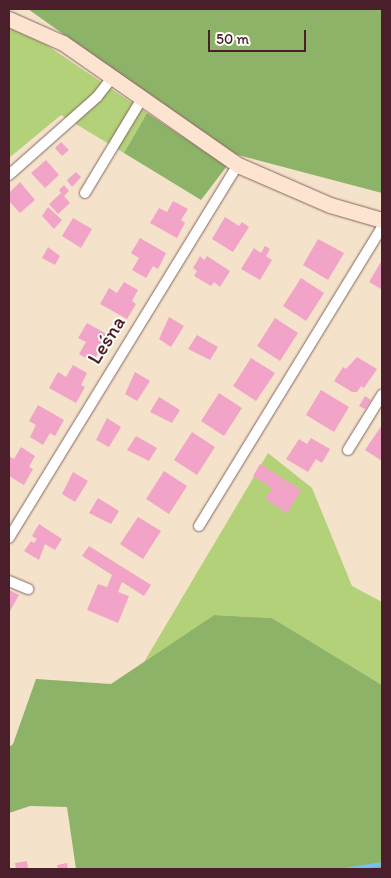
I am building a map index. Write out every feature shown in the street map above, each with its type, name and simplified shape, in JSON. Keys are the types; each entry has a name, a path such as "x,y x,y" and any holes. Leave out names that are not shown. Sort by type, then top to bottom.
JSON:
{"street":[{"path":"9,19 63,43 141,100 238,165 322,202 382,220"},
{"path":"9,175 97,97 112,78"},
{"path":"85,193 141,100"},
{"name":"Leśna","path":"9,538 238,165"},
{"path":"199,526 382,227"},
{"path":"348,450 382,395"},
{"path":"9,581 28,589"}],"green space":[{"path":"28,9 382,9 382,193 230,153"},
{"path":"9,28 45,44 147,113 124,153 61,115 9,158"},
{"path":"147,113 227,166 201,200 124,153"},
{"path":"268,453 312,488 352,586 382,602 382,685 272,618 214,615 144,662"},
{"path":"214,615 272,618 382,685 382,869 76,869 67,807 30,806 9,813 9,747 13,744 36,679 111,684"}],"building":[{"path":"61,142 69,150 62,156 55,148"},
{"path":"46,160 59,175 45,188 31,173"},
{"path":"76,172 81,177 72,187 67,180"},
{"path":"20,182 35,200 20,213 9,201 9,193"},
{"path":"64,185 69,191 64,196 70,203 58,214 49,204 61,193 59,190"},
{"path":"173,201 188,209 181,220 185,223 177,238 150,223 159,208 167,212"},
{"path":"48,207 62,220 54,229 42,216"},
{"path":"225,217 239,226 242,222 249,227 233,252 212,239"},
{"path":"73,218 92,229 81,248 62,236"},
{"path":"140,238 166,253 158,269 153,266 146,278 132,270 139,258 131,253"},
{"path":"318,239 344,253 328,280 303,265"},
{"path":"265,246 270,249 266,256 272,260 260,280 241,269 254,248 261,253"},
{"path":"48,247 60,256 55,265 42,258"},
{"path":"200,256 204,260 207,256 230,271 220,287 214,282 211,286 194,276 197,271 193,268"},
{"path":"382,260 382,288 381,289 369,282"},
{"path":"301,278 324,293 306,321 283,306"},
{"path":"124,282 138,290 132,301 136,304 127,319 100,304 109,288 117,293"},
{"path":"169,317 184,326 171,347 159,339"},
{"path":"275,318 298,333 280,361 257,346"},
{"path":"87,323 114,338 105,353 100,350 93,362 79,354 86,342 78,338"},
{"path":"197,335 218,347 210,360 188,349"},
{"path":"357,357 377,369 364,388 361,386 357,392 352,392 334,381 343,367 346,369"},
{"path":"251,358 275,373 256,401 233,386"},
{"path":"73,365 87,373 81,385 85,387 76,403 49,388 58,372 66,377"},
{"path":"135,372 150,381 137,401 125,394"},
{"path":"321,390 349,407 334,432 306,415"},
{"path":"219,393 242,408 224,436 201,421"},
{"path":"365,396 371,400 365,409 359,406"},
{"path":"159,397 180,410 172,423 150,412"},
{"path":"38,405 64,420 55,436 50,433 43,445 30,437 36,425 29,421"},
{"path":"107,418 121,427 109,447 96,440"},
{"path":"382,425 382,461 365,450"},
{"path":"192,432 215,447 197,475 174,460"},
{"path":"136,436 157,448 149,461 127,450"},
{"path":"311,438 330,449 322,463 316,459 308,472 286,459 299,439 307,444"},
{"path":"21,447 35,456 29,467 33,469 24,485 9,476 9,456 14,459"},
{"path":"260,464 301,490 287,513 265,499 272,488 253,476"},
{"path":"164,471 187,486 169,514 146,499"},
{"path":"73,472 88,481 75,502 62,494"},
{"path":"98,498 119,511 111,524 89,513"},
{"path":"138,517 161,531 143,559 120,544"},
{"path":"39,524 62,539 55,550 45,544 39,560 24,551 31,541 34,543 37,539 32,536"},
{"path":"89,546 151,585 144,596 122,582 118,592 129,596 118,623 87,610 98,584 107,587 112,575 82,556"},
{"path":"9,590 19,595 9,613"},
{"path":"27,861 28,869 16,869 15,863"},
{"path":"67,863 68,869 58,869 57,865"}],"waterway":[{"path":"348,869 382,864"}]}
